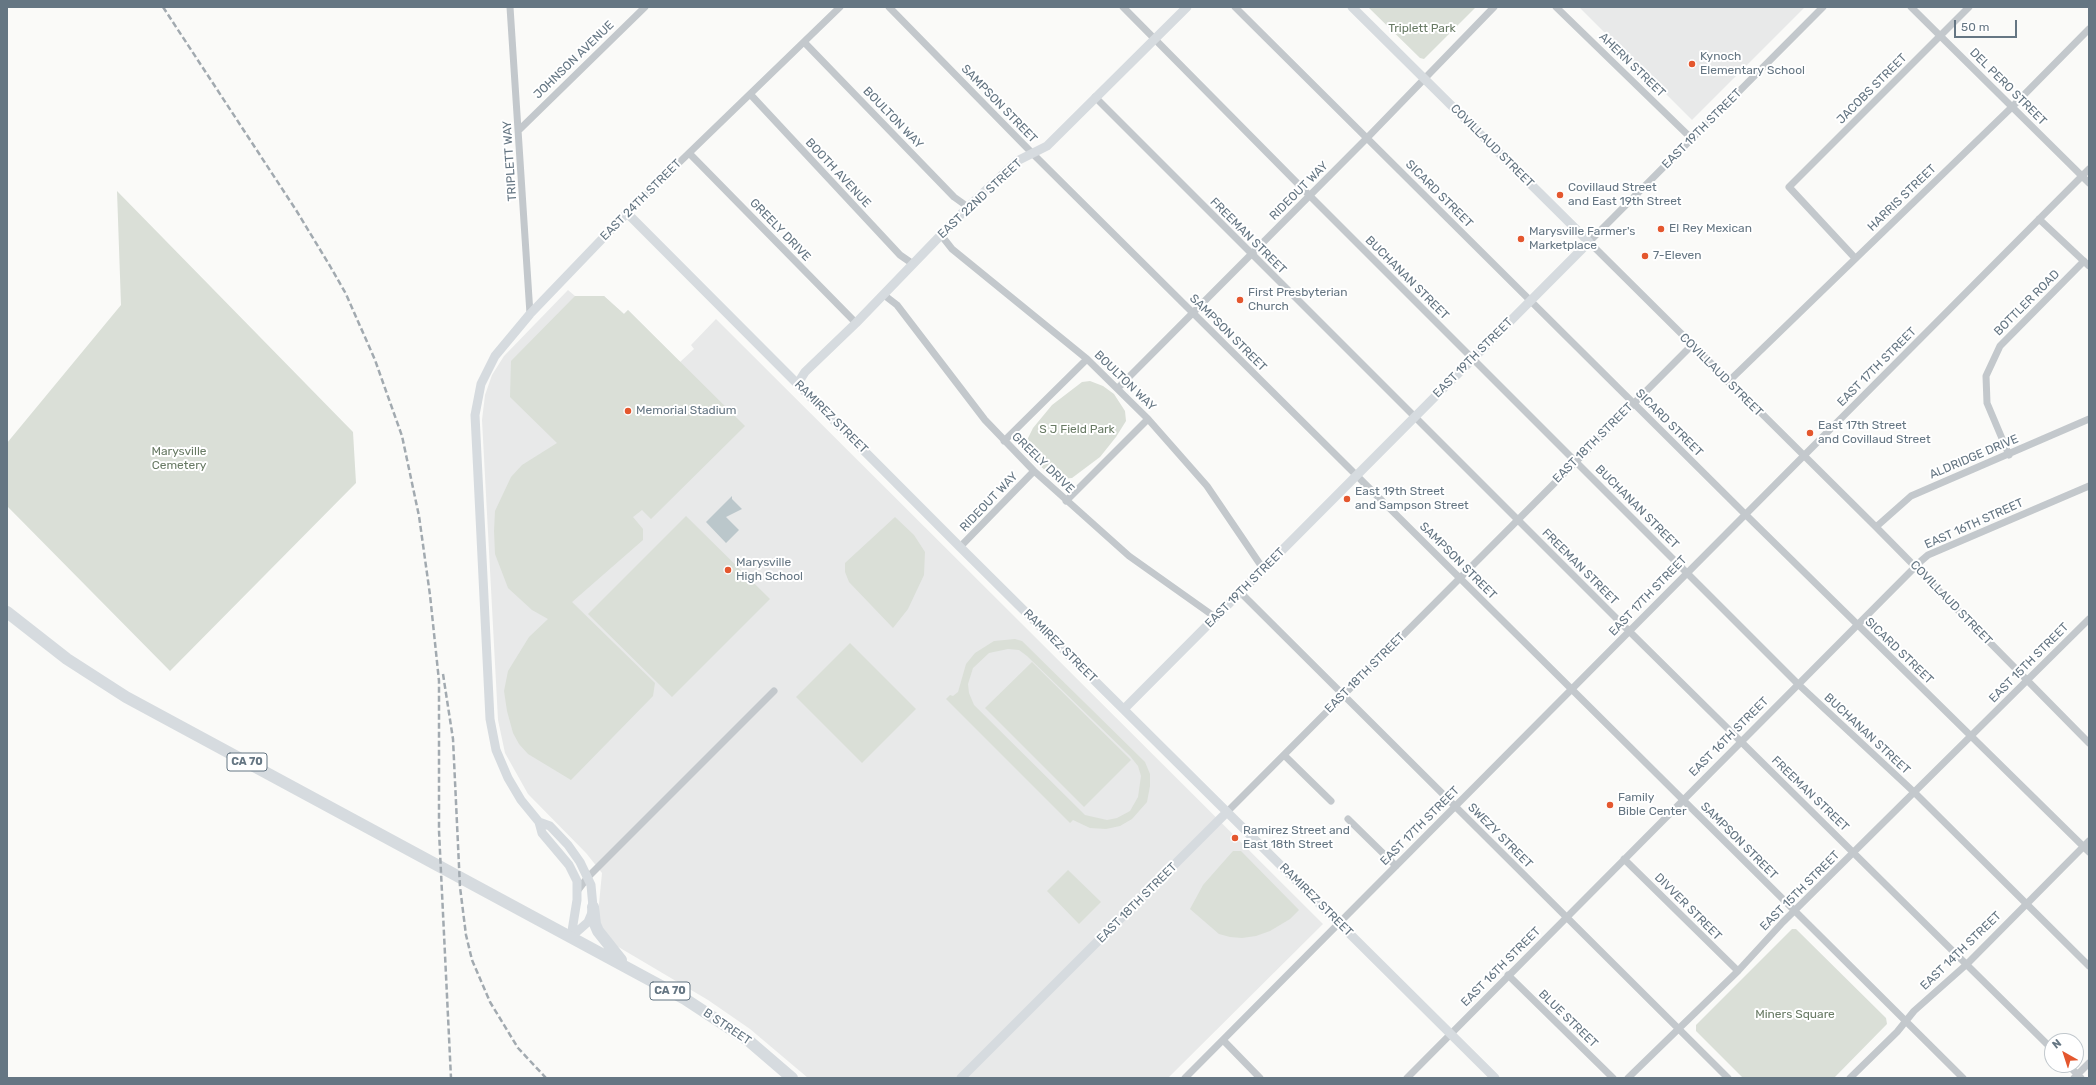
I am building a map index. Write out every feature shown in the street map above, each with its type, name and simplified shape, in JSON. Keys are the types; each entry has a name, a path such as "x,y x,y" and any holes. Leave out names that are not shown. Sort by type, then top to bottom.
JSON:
{"highway":[{"name":"CA 70","path":"7,612 67,659 126,697 571,937"},
{"path":"593,906 595,924 598,931 607,946 627,967"},
{"name":"B STREET","path":"571,937 627,967 729,1027 763,1052 792,1078"}],"street":[{"name":"TRIPLETT WAY","path":"510,7 530,314"},
{"name":"JOHNSON AVENUE","path":"519,130 645,7"},
{"name":"EAST 24TH STREET","path":"539,822 521,800 502,764 496,750 490,719 475,415 481,384 495,356 530,314 627,213 840,7"},
{"name":"SAMPSON STREET","path":"889,7 1032,153 1459,579 1572,689 1905,1022 1964,1078"},
{"name":"BUCHANAN STREET","path":"1123,7 1472,359 1798,684 1915,793 2089,966"},
{"name":"EAST 22ND STREET","path":"798,383 805,372 884,295 968,207 1017,161 1047,146 1187,7"},
{"name":"SICARD STREET","path":"1235,7 1857,625 2089,852"},
{"name":"COVILLAUD STREET","path":"1352,7 1803,457 1876,527 2089,743"},
{"name":"RIDEOUT WAY","path":"1118,388 1310,196 1494,7"},
{"name":"AHERN STREET","path":"1556,7 1692,139"},
{"name":"EAST 19TH STREET","path":"1124,709 1823,7"},
{"name":"DEL PERO STREET","path":"1911,7 2089,183"},
{"name":"JACOBS STREET","path":"1855,258 1789,187 1970,7"},
{"name":"HARRIS STREET","path":"1728,382 2012,107 2089,29"},
{"name":"BOULTON WAY","path":"804,42 954,197 968,207"},
{"name":"BOOTH AVENUE","path":"750,94 900,255 913,264"},
{"name":"FREEMAN STREET","path":"1095,97 1414,418 2044,1041"},
{"name":"GREELY DRIVE","path":"689,153 856,323"},
{"name":"EAST 17TH STREET","path":"1185,1078 2089,169"},
{"name":"RAMIREZ STREET","path":"627,213 960,547 1494,1078"},
{"path":"2040,219 2087,264"},
{"name":"BOULTON WAY","path":"941,235 952,249 1087,359 1148,419 1207,486 1264,570"},
{"name":"BOTTLER ROAD","path":"2009,455 1988,403 1986,376 2000,346 2087,264"},
{"name":"GREELY DRIVE","path":"884,295 897,305 985,420 1034,471 1066,501 1148,571 1215,618"},
{"name":"EAST 18TH STREET","path":"961,1078 1692,345"},
{"path":"1004,441 1087,359"},
{"path":"1066,501 1148,419"},
{"name":"ALDRIDGE DRIVE","path":"1876,527 1911,496 2009,455 2089,419"},
{"name":"RIDEOUT WAY","path":"960,547 1034,471"},
{"name":"EAST 16TH STREET","path":"1407,1078 1915,566 1928,555 2089,486"},
{"name":"SWEZY STREET","path":"1240,593 1728,1078"},
{"name":"EAST 15TH STREET","path":"1628,1078 1738,971 1794,911 1855,853 2026,680 2089,619"},
{"path":"578,890 588,877 774,691"},
{"path":"1284,755 1330,801"},
{"path":"1348,819 1396,866"},
{"path":"539,822 550,826 568,845 588,877 593,895 593,906 588,922 571,937"},
{"path":"539,822 542,833 573,872 578,890 571,937"},
{"name":"EAST 14TH STREET","path":"1850,1078 1897,1032 1914,1011 1967,964 2089,841"},
{"name":"DIVVER STREET","path":"1624,859 1738,971"},
{"name":"BLUE STREET","path":"1508,975 1613,1078"},
{"path":"1223,1040 1260,1078"},
{"path":"2078,1077 2089,1063"}],"shaded area":[{"name":"Kynoch Elementary School","path":"1579,7 1805,7 1692,120"},
{"name":"Marysville High School","path":"568,290 575,296 604,296 624,314 628,310 680,362 694,349 691,345 716,319 1323,924 1168,1078 808,1078 750,1029 708,1000 610,942 602,932 598,914 602,873 586,853 528,794 505,753 498,720 482,420 485,395 492,375 504,356"},
{"path":"732,496 732,499 742,509 726,517 739,530 726,543 706,522"}],"green space":[{"name":"Triplett Park","path":"1368,7 1476,7 1424,59 1420,58"},
{"name":"Marysville Cemetery","path":"117,191 353,432 356,483 170,671 7,506 7,443 121,305"},
{"path":"575,296 604,296 624,314 628,310 745,426 651,519 642,510 633,517 643,529 643,540 572,602 655,683 653,696 571,780 528,754 519,744 513,733 507,711 504,691 508,671 529,637 548,619 532,610 508,588 495,554 494,531 495,511 511,477 522,465 557,443 510,397 511,361"},
{"name":"S J Field Park","path":"1090,381 1103,386 1114,394 1125,411 1126,421 1116,437 1100,457 1072,478 1060,479 1047,472 1038,464 1029,450 1027,440 1033,428 1052,405 1082,382"},
{"path":"686,516 770,599 672,697 588,614"},
{"path":"895,517 914,535 925,552 924,575 908,609 893,628 849,582 845,572 845,563"},
{"path":"1015,639 1022,641 1145,762 1150,774 1150,786 1147,802 1132,819 1120,826 1106,829 1090,828 1073,820 1070,823 946,699 950,695 953,696 958,692 966,664 975,653 994,641","holes":["1008,649 1019,650 1130,756 1138,766 1141,776 1138,797 1130,811 1117,818 1107,820 1085,815 974,705 969,693 968,684 973,668 989,653"]},
{"path":"850,643 916,709 862,763 796,697"},
{"path":"1032,662 1131,760 1084,807 985,708"},
{"path":"1233,851 1241,851 1299,910 1290,919 1270,931 1256,936 1242,938 1230,937 1219,934 1190,909 1203,885"},
{"path":"1068,870 1101,902 1079,924 1047,891"},
{"name":"Miners Square","path":"1792,929 1796,929 1886,1018 1887,1024 1834,1078 1743,1078 1696,1031 1696,1025"}],"railway":[{"path":"163,7 296,210 346,294 375,360 402,436 419,516 430,595 439,681 439,831 451,1078"},
{"path":"443,674 453,739 460,887 466,935 472,960 490,1002 518,1048 546,1078"}],"place":[{"name":"Kynoch Elementary School","path":"1692,64"},
{"name":"Covillaud Street and East 19th Street","path":"1560,195"},
{"name":"El Rey Mexican","path":"1661,229"},
{"name":"Marysville Farmer's Marketplace","path":"1521,239"},
{"name":"7-Eleven","path":"1645,256"},
{"name":"First Presbyterian Church","path":"1240,300"},
{"name":"Memorial Stadium","path":"628,411"},
{"name":"East 17th Street and Covillaud Street","path":"1810,433"},
{"name":"East 19th Street and Sampson Street","path":"1347,499"},
{"name":"Marysville High School","path":"728,570"},
{"name":"Family Bible Center","path":"1610,805"},
{"name":"Ramirez Street and East 18th Street","path":"1235,838"}]}
